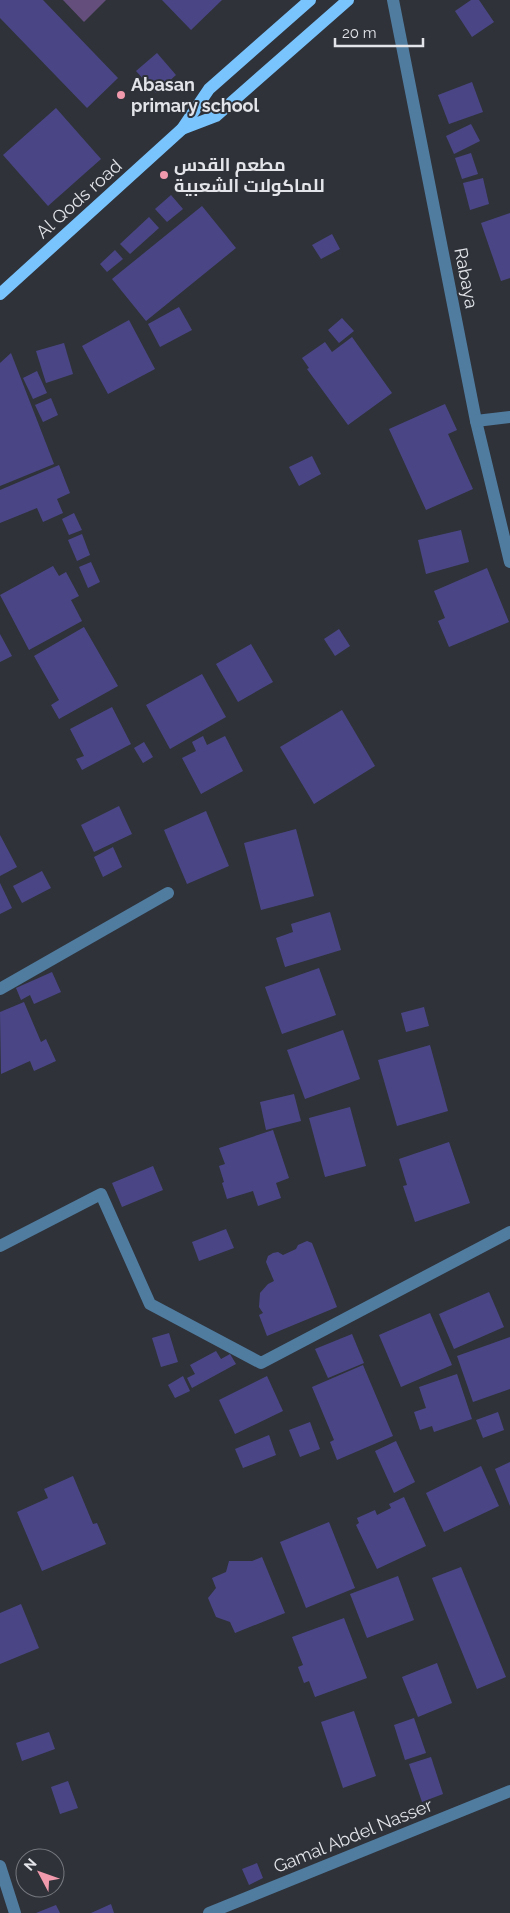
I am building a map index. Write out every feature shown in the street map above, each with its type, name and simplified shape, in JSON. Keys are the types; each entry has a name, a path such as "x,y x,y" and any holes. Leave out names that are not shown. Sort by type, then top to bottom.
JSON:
{"main road":[{"path":"182,129 209,89 310,0"},
{"path":"182,129 216,116 348,0"},
{"name":"Al Qods road","path":"0,294 182,129"}],"street":[{"name":"Rabaya","path":"393,0 476,421 510,562"},
{"path":"476,421 510,417"},
{"path":"0,989 168,893"},
{"path":"0,1246 101,1194 150,1304 261,1363 510,1232"},
{"name":"Gamal Abdel Nasser","path":"209,1913 510,1790"},
{"path":"0,1866 15,1913"}],"shaded area":[{"path":"63,0 106,0 84,22"}],"building":[{"path":"0,0 43,0 118,78 87,108 0,18"},
{"path":"162,0 222,0 191,30"},
{"path":"471,0 479,0 494,22 472,37 455,11"},
{"path":"157,53 176,75 156,93 136,71"},
{"path":"472,82 483,112 449,124 438,95"},
{"path":"56,108 101,159 48,206 3,155"},
{"path":"471,124 480,141 454,154 446,136"},
{"path":"471,153 478,174 462,179 455,158"},
{"path":"483,178 489,204 470,210 463,183"},
{"path":"171,195 183,209 167,222 155,209"},
{"path":"202,206 236,248 146,321 112,279"},
{"path":"510,213 510,278 501,281 481,223"},
{"path":"149,217 159,228 130,254 120,244"},
{"path":"332,234 340,249 321,259 312,245"},
{"path":"115,250 123,259 107,272 100,264"},
{"path":"179,307 192,330 160,347 148,324"},
{"path":"342,318 354,331 339,343 328,330"},
{"path":"129,320 155,369 108,394 82,346"},
{"path":"352,337 392,393 348,425 307,369 309,368 302,358 325,342 332,352"},
{"path":"64,343 73,374 46,383 36,351"},
{"path":"11,353 54,464 0,486 0,363"},
{"path":"37,371 47,393 33,399 23,378"},
{"path":"51,398 58,415 43,422 35,405"},
{"path":"445,404 457,430 448,434 473,489 426,510 389,429"},
{"path":"312,456 321,474 299,486 289,467"},
{"path":"59,465 70,493 57,499 63,513 43,522 37,508 0,523 0,490"},
{"path":"74,513 82,530 69,535 62,519"},
{"path":"461,530 469,562 426,574 418,540"},
{"path":"82,534 90,555 77,561 68,540"},
{"path":"91,562 100,582 88,588 79,567"},
{"path":"53,566 59,576 66,572 79,596 71,600 82,621 29,650 0,595"},
{"path":"487,568 509,622 449,647 438,621 445,618 434,591"},
{"path":"84,627 118,686 59,719 51,705 59,700 34,656"},
{"path":"339,629 350,646 335,656 324,639"},
{"path":"0,634 12,656 0,662"},
{"path":"251,644 273,682 238,702 216,664"},
{"path":"202,674 226,717 170,749 146,705"},
{"path":"112,707 131,744 82,770 76,759 84,756 70,729"},
{"path":"342,710 375,766 314,804 280,747"},
{"path":"203,736 207,745 225,736 243,771 201,794 182,758 196,751 192,742"},
{"path":"144,742 153,757 143,763 134,748"},
{"path":"119,806 132,834 94,852 81,825"},
{"path":"206,811 229,866 187,884 164,830"},
{"path":"296,829 314,896 261,910 244,843"},
{"path":"0,835 17,867 0,876"},
{"path":"113,847 122,867 103,877 94,857"},
{"path":"42,871 51,888 22,903 13,886"},
{"path":"0,883 12,908 0,914"},
{"path":"330,912 341,950 285,967 276,938 293,932 291,924"},
{"path":"319,968 336,1015 282,1034 265,987"},
{"path":"52,972 61,992 34,1004 30,995 21,1000 16,988"},
{"path":"24,1002 41,1042 46,1039 56,1061 34,1071 30,1061 1,1074 0,1012"},
{"path":"424,1007 429,1026 406,1032 401,1013"},
{"path":"343,1030 360,1079 305,1099 287,1050"},
{"path":"430,1045 448,1111 397,1126 378,1060"},
{"path":"294,1094 301,1121 266,1130 260,1102"},
{"path":"350,1107 366,1166 325,1177 309,1118"},
{"path":"273,1130 289,1178 276,1183 281,1198 258,1206 253,1191 227,1199 219,1166 225,1164 219,1148"},
{"path":"449,1142 470,1203 415,1222 403,1186 407,1185 399,1159"},
{"path":"153,1166 163,1190 122,1207 112,1183"},
{"path":"226,1229 234,1248 199,1261 192,1242"},
{"path":"307,1241 312,1243 337,1307 267,1336 259,1315 263,1313 259,1307 260,1293 268,1284 274,1281 266,1262 268,1256 278,1252 283,1255"},
{"path":"489,1292 504,1327 454,1349 439,1314"},
{"path":"430,1313 452,1365 401,1387 379,1335"},
{"path":"169,1333 178,1362 161,1367 152,1338"},
{"path":"352,1334 364,1363 328,1378 315,1349"},
{"path":"510,1337 510,1389 473,1402 457,1356"},
{"path":"216,1351 221,1359 230,1354 236,1364 192,1388 187,1378 195,1374 190,1365"},
{"path":"363,1365 393,1436 337,1460 330,1442 334,1440 312,1387"},
{"path":"457,1374 472,1419 434,1432 432,1426 420,1430 414,1412 426,1408 419,1387"},
{"path":"183,1376 190,1391 175,1398 168,1385"},
{"path":"267,1376 283,1411 235,1434 219,1400"},
{"path":"498,1412 504,1430 483,1438 476,1420"},
{"path":"310,1422 320,1449 300,1457 289,1430"},
{"path":"269,1435 276,1455 243,1468 235,1449"},
{"path":"396,1441 415,1482 394,1493 375,1451"},
{"path":"510,1462 510,1506 495,1469"},
{"path":"481,1466 499,1506 444,1532 426,1493"},
{"path":"73,1476 93,1524 97,1523 106,1544 42,1571 17,1512 48,1498 44,1489"},
{"path":"404,1497 426,1546 377,1569 356,1525 359,1523 357,1518 375,1510 377,1515 391,1508 389,1504"},
{"path":"329,1522 355,1588 306,1608 280,1542"},
{"path":"262,1557 285,1613 235,1633 230,1622 216,1617 208,1598 216,1588 212,1578 226,1572 229,1561 252,1561"},
{"path":"461,1567 506,1677 477,1689 432,1578"},
{"path":"398,1576 414,1620 367,1638 350,1594"},
{"path":"21,1604 39,1648 0,1664 0,1613"},
{"path":"344,1618 367,1678 315,1697 309,1681 304,1683 298,1667 303,1665 292,1637"},
{"path":"437,1663 452,1703 418,1717 402,1677"},
{"path":"354,1711 376,1776 343,1788 321,1722"},
{"path":"414,1718 426,1753 405,1760 394,1725"},
{"path":"49,1732 55,1749 22,1761 16,1743"},
{"path":"431,1757 443,1794 422,1802 409,1764"},
{"path":"68,1781 78,1808 60,1814 51,1787"},
{"path":"257,1863 263,1878 249,1885 242,1869"},
{"path":"111,1904 114,1913 91,1913"},
{"path":"56,1905 60,1913 36,1913"}],"place":[{"name":"Abasan primary school","path":"121,95"},
{"name":"مطعم القدس للماكولات الشعبية","path":"164,175"}]}
